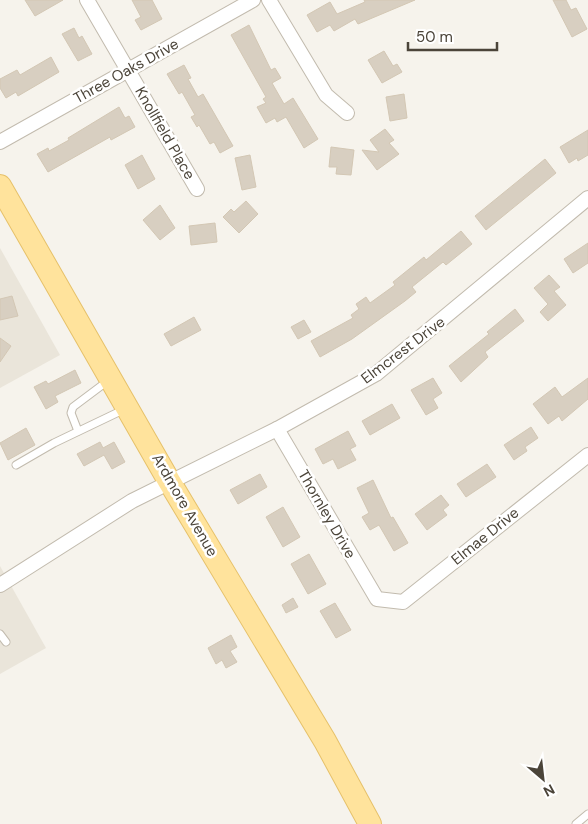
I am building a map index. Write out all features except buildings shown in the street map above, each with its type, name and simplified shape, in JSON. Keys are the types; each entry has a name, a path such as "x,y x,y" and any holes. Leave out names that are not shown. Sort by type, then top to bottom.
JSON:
{"main road":[{"name":"Ardmore Avenue","path":"0,186 169,480 324,741 370,824"}],"street":[{"name":"Knollfield Place","path":"87,0 197,189"},
{"name":"Three Oaks Drive","path":"0,142 252,0"},
{"path":"269,0 326,95 346,113"},
{"name":"Elmcrest Drive","path":"0,585 68,540 169,480 277,429 376,374 588,198"},
{"name":"Thornley Drive","path":"277,429 377,599"},
{"name":"Elmae Drive","path":"377,599 403,602 588,454"}],"lane":[{"path":"78,432 71,413 73,407 112,379"},
{"path":"16,465 128,408"},
{"path":"0,634 6,642"},
{"path":"576,824 588,814"}],"shaded area":[{"path":"0,248 60,355 0,388"},
{"path":"0,566 46,648 0,674"}]}
